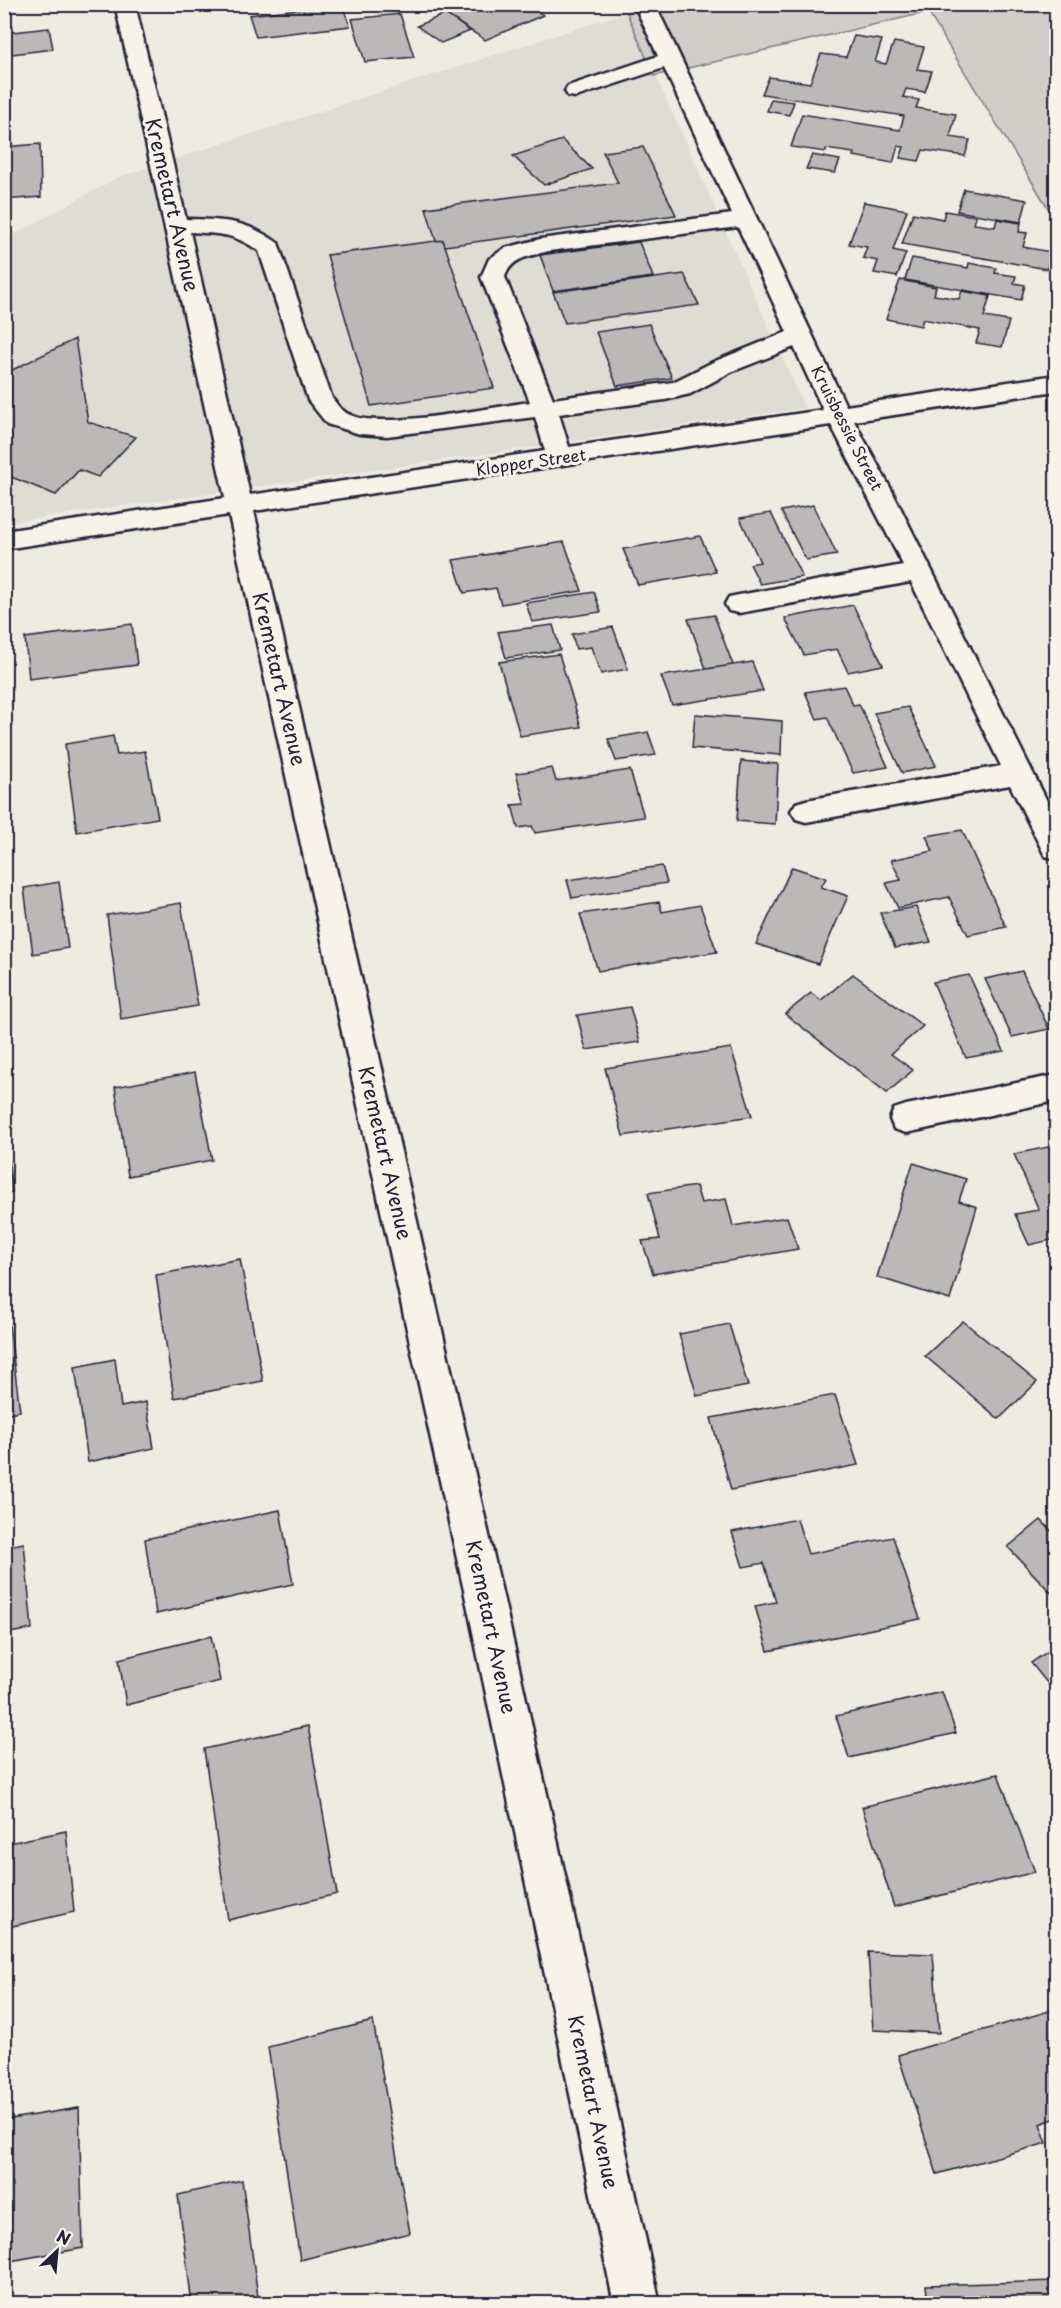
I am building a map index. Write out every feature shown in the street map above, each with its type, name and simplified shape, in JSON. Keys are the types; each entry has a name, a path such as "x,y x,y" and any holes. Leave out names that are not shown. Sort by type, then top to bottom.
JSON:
{"street":[{"name":"Kremetart Avenue","path":"124,4 177,225 481,1583 637,2304"},
{"name":"Kruisbessie Street","path":"644,4 838,415 879,491 917,572 1056,848"},
{"path":"576,91 670,59"},
{"path":"560,458 544,407 493,277 497,264 513,253 548,244 744,219"},
{"path":"177,225 221,227 248,233 270,248 321,400 335,418 347,423 375,428 404,427 681,388 722,367 801,335"},
{"name":"Klopper Street","path":"4,540 1056,383"},
{"path":"739,604 917,572"},
{"path":"806,811 1020,773"},
{"path":"906,1119 1056,1088"}],"shaded area":[{"path":"653,4 1056,5 1056,221 928,12 654,76 627,13"},
{"path":"627,12 805,408 5,523 4,240 119,177"}],"building":[{"path":"342,4 350,26 256,37 249,15"},
{"path":"469,4 479,7 487,4 527,4 543,15 485,40 445,14"},
{"path":"400,14 414,57 365,62 352,19"},
{"path":"445,14 470,31 441,43 417,26"},
{"path":"49,28 53,49 4,55 4,33"},
{"path":"854,36 882,40 875,62 886,64 894,42 924,47 917,69 932,71 925,92 906,89 903,97 919,100 916,108 956,114 950,137 970,140 965,156 923,150 919,161 900,158 904,147 898,146 893,163 853,156 854,153 791,147 802,114 900,130 904,116 762,94 769,77 810,83 821,54 846,57"},
{"path":"771,99 794,102 789,115 767,111"},
{"path":"562,140 592,169 544,185 513,156"},
{"path":"40,144 41,197 4,200 4,147"},
{"path":"643,147 676,215 445,246 443,240 436,241 426,208 618,183 603,152"},
{"path":"812,155 840,160 835,173 806,169"},
{"path":"964,189 1027,200 1021,222 957,211"},
{"path":"864,202 907,210 893,250 906,253 897,277 874,273 878,261 863,258 867,247 849,244"},
{"path":"945,211 976,216 974,224 995,227 997,219 1021,223 1019,232 1027,233 1023,247 1051,252 1047,269 902,244 913,213 943,219"},
{"path":"443,240 494,388 371,406 327,255"},
{"path":"639,242 653,277 553,291 540,255"},
{"path":"912,258 968,268 969,263 996,268 995,273 1016,276 1014,283 1025,285 1021,300 905,280"},
{"path":"684,274 699,305 565,323 553,292"},
{"path":"900,280 936,287 934,295 959,299 962,291 990,296 984,317 1009,321 1002,347 976,343 980,330 923,319 921,326 886,319"},
{"path":"649,324 672,378 617,386 596,332"},
{"path":"75,339 88,422 136,437 98,477 79,470 56,495 4,474 4,374"},
{"path":"813,505 837,555 806,560 781,511"},
{"path":"771,513 802,577 760,584 750,564 760,562 740,518"},
{"path":"700,536 716,572 638,585 623,549"},
{"path":"564,542 582,591 501,604 496,588 464,593 453,560"},
{"path":"594,592 601,612 532,622 526,603"},
{"path":"853,605 883,665 848,672 837,649 804,655 785,618"},
{"path":"714,615 733,665 706,669 688,619"},
{"path":"132,624 137,665 29,679 25,638"},
{"path":"553,625 560,650 506,658 498,632"},
{"path":"613,627 628,669 601,674 591,647 576,649 572,634"},
{"path":"559,654 581,727 520,736 499,662"},
{"path":"752,662 763,691 672,705 661,676"},
{"path":"844,686 853,705 859,704 888,767 853,773 827,717 817,719 805,692"},
{"path":"908,707 936,766 902,773 874,713"},
{"path":"695,714 782,721 781,755 692,748"},
{"path":"648,732 656,755 616,761 608,739"},
{"path":"113,736 117,755 145,751 158,818 77,832 65,744"},
{"path":"741,761 778,764 775,824 737,821"},
{"path":"552,768 556,781 630,770 644,817 535,833 532,826 518,828 512,805 525,804 516,773"},
{"path":"962,830 1006,927 968,935 949,897 898,908 886,883 901,880 891,860 933,851 926,836"},
{"path":"662,866 667,883 572,898 567,880"},
{"path":"792,867 826,878 821,887 848,896 818,964 756,944"},
{"path":"59,882 68,948 33,954 24,888"},
{"path":"659,902 662,912 700,905 717,952 598,971 580,914"},
{"path":"181,903 198,1006 121,1019 107,915"},
{"path":"916,907 931,942 895,948 880,913"},
{"path":"1022,971 1049,1029 1012,1037 985,979"},
{"path":"853,974 923,1026 891,1054 913,1070 887,1093 785,1014 811,993 821,1000"},
{"path":"969,975 1004,1051 966,1058 933,982"},
{"path":"630,1007 640,1042 586,1050 577,1015"},
{"path":"731,1048 752,1116 623,1136 605,1068"},
{"path":"195,1072 212,1160 128,1176 115,1087"},
{"path":"4,1146 7,1146 12,1192 4,1194"},
{"path":"1053,1146 1056,1154 1056,1239 1029,1245 1015,1214 1039,1210 1014,1154"},
{"path":"913,1163 966,1179 959,1201 977,1207 950,1300 877,1277"},
{"path":"696,1186 701,1203 726,1199 733,1226 787,1217 798,1249 653,1274 642,1241 660,1239 648,1193"},
{"path":"240,1259 263,1381 174,1398 156,1275"},
{"path":"963,1321 1037,1382 999,1419 925,1356"},
{"path":"9,1324 20,1411 4,1414 4,1325"},
{"path":"729,1324 748,1386 697,1396 679,1334"},
{"path":"115,1359 121,1407 146,1402 154,1448 88,1462 75,1367"},
{"path":"835,1395 858,1465 731,1490 711,1418"},
{"path":"280,1510 293,1584 156,1614 145,1539"},
{"path":"797,1519 808,1554 893,1537 920,1619 768,1651 755,1606 776,1602 764,1563 743,1567 732,1532"},
{"path":"1041,1520 1056,1536 1056,1598 1008,1547"},
{"path":"24,1543 32,1629 4,1634 4,1547"},
{"path":"211,1636 220,1681 126,1705 119,1659"},
{"path":"1056,1646 1056,1694 1031,1663"},
{"path":"942,1692 956,1733 849,1758 836,1716"},
{"path":"308,1726 337,1894 228,1920 204,1749"},
{"path":"998,1774 1035,1872 894,1907 862,1807"},
{"path":"66,1831 74,1912 4,1928 4,1844"},
{"path":"868,1952 933,1954 939,2033 873,2030"},
{"path":"1056,2009 1056,2118 1040,2124 1047,2143 937,2174 898,2055"},
{"path":"373,2021 410,2233 300,2260 268,2047"},
{"path":"79,2108 83,2248 4,2262 4,2120"},
{"path":"242,2180 259,2304 192,2304 178,2195"},
{"path":"1056,2281 1056,2304 928,2304 926,2285"}]}
